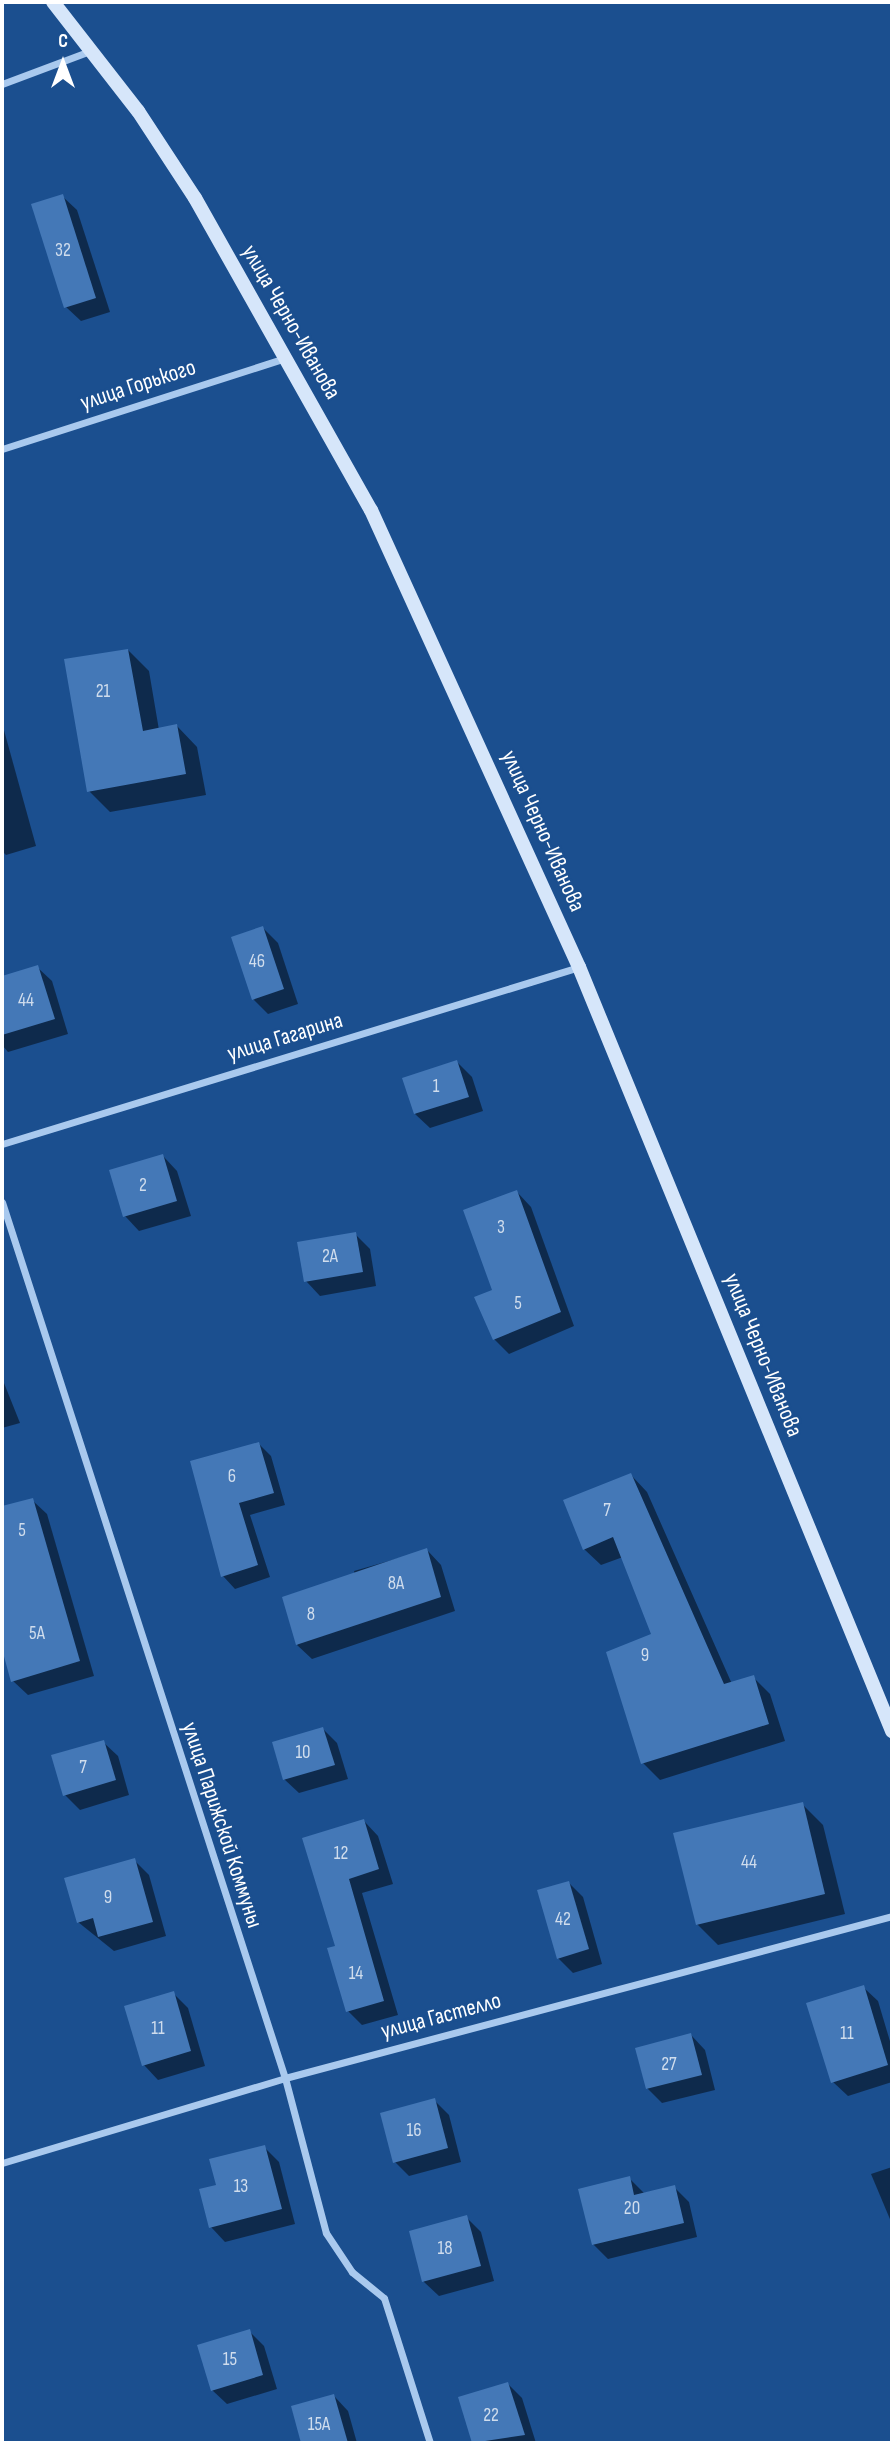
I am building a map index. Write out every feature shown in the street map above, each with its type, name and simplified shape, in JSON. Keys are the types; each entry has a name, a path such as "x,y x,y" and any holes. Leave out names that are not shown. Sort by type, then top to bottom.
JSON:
{"main road":[{"name":"улица Черно-Иванова","path":"53,2 195,198 371,510 579,967 892,1731"}],"street":[{"path":"2,84 90,51"},
{"name":"улица Горького","path":"2,449 286,358"},
{"name":"улица Гагарина","path":"2,1144 579,967"},
{"name":"улица Парижской Коммуны","path":"2,1202 285,2078 326,2232 352,2272 384,2298 430,2443"},
{"name":"улица Гастелло","path":"2,2163 285,2078 892,1916"}],"building":[{"path":"63,194 96,298 64,308 31,204"},
{"path":"128,649 143,731 177,724 186,774 87,792 64,659"},
{"path":"263,926 284,989 252,1000 231,937"},
{"path":"38,965 55,1019 2,1035 2,976"},
{"path":"457,1060 469,1097 414,1114 402,1078"},
{"path":"163,1154 177,1201 123,1217 109,1170"},
{"path":"517,1190 561,1312 493,1340 474,1297 492,1290 463,1210"},
{"path":"356,1232 363,1272 304,1282 297,1242"},
{"path":"259,1442 274,1493 239,1503 258,1565 221,1577 190,1461"},
{"path":"631,1473 724,1684 754,1675 769,1724 641,1764 606,1652 651,1634 613,1537 583,1550 563,1500"},
{"path":"33,1498 80,1661 11,1682 2,1649 2,1506"},
{"path":"427,1548 441,1597 296,1645 282,1597"},
{"path":"323,1727 335,1765 283,1780 272,1742"},
{"path":"104,1740 116,1780 63,1796 51,1755"},
{"path":"803,1802 825,1894 696,1925 673,1833"},
{"path":"364,1819 379,1869 349,1879 384,2001 346,2012 327,1948 335,1946 302,1838"},
{"path":"135,1858 153,1922 98,1937 93,1918 77,1923 64,1878"},
{"path":"569,1881 589,1949 557,1959 537,1890"},
{"path":"864,1985 888,2065 831,2083 806,2003"},
{"path":"174,1991 191,2051 142,2066 124,2006"},
{"path":"691,2033 702,2075 646,2089 635,2048"},
{"path":"435,2098 448,2148 393,2163 380,2113"},
{"path":"265,2145 282,2209 209,2228 199,2189 216,2185 209,2159"},
{"path":"630,2176 634,2195 675,2185 684,2223 592,2245 578,2189"},
{"path":"467,2215 481,2266 422,2282 409,2231"},
{"path":"250,2329 263,2375 211,2391 197,2345"},
{"path":"508,2382 525,2435 472,2443 458,2397"},
{"path":"334,2394 348,2443 301,2443 291,2406"}]}
